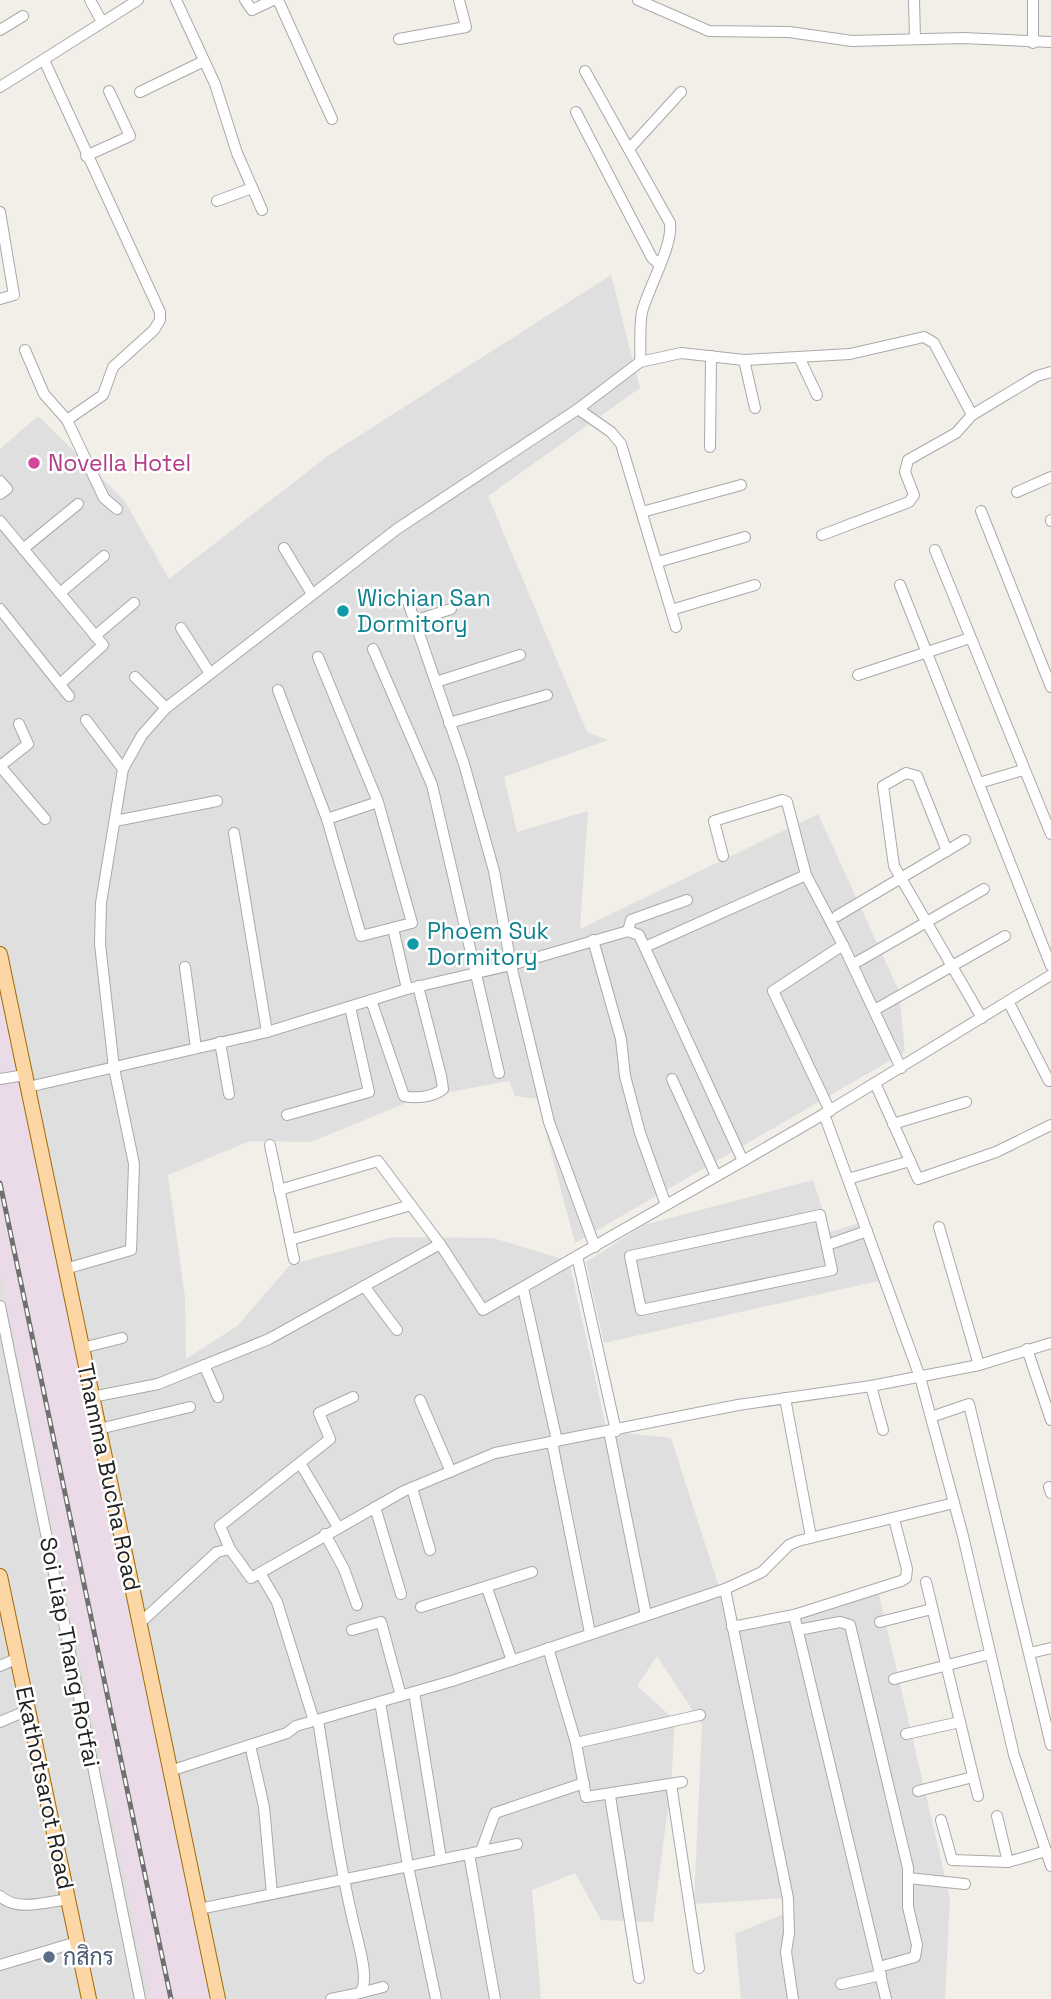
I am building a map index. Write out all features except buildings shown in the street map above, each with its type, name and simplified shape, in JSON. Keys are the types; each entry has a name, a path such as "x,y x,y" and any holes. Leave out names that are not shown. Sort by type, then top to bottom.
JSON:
{"main road":[{"name":"Thamma Bucha Road","path":"0,954 218,1999"},
{"name":"Ekathotsarot Road","path":"0,1576 89,1999"}],"street":[{"path":"90,0 102,22"},
{"path":"0,87 138,0"},
{"path":"176,0 204,61 262,210"},
{"path":"245,0 252,10 275,0 332,120"},
{"path":"399,38 466,27 460,0"},
{"path":"638,0 709,30 789,33 852,41 963,38 1051,42"},
{"path":"914,0 915,38"},
{"path":"1033,0 1033,43"},
{"path":"0,30 23,16"},
{"path":"44,60 160,312 160,320 154,330 113,367 103,395 67,420"},
{"path":"139,92 204,61"},
{"path":"585,71 670,223 672,235 642,315 640,362"},
{"path":"86,156 130,136 109,91"},
{"path":"629,149 681,92"},
{"path":"576,111 649,253 659,264"},
{"path":"217,201 252,188"},
{"path":"0,212 14,295 0,299"},
{"path":"65,1269 131,1250 134,1164 114,1068 100,944 101,903 123,769 142,735 166,708 209,672 397,529 578,409 640,362 681,353 744,360 850,354 929,338 972,415"},
{"path":"25,350 44,394 67,420 104,498 117,509"},
{"path":"710,447 711,356"},
{"path":"799,357 817,395"},
{"path":"744,360 755,408"},
{"path":"822,536 909,502 914,495 905,472 908,460 956,433 972,415 1037,376 1051,372"},
{"path":"578,409 611,432 621,444 676,627"},
{"path":"1017,492 1051,477"},
{"path":"0,481 6,489 0,494"},
{"path":"642,512 741,485"},
{"path":"23,549 78,504"},
{"path":"981,511 1051,687"},
{"path":"0,521 103,645 60,684"},
{"path":"658,562 745,537"},
{"path":"284,548 312,594"},
{"path":"935,550 1051,834"},
{"path":"60,593 104,556"},
{"path":"671,610 755,585"},
{"path":"900,586 1051,967"},
{"path":"407,599 436,682 494,871 512,965 549,1122 595,1247"},
{"path":"96,636 134,603"},
{"path":"0,610 69,696"},
{"path":"414,621 451,610"},
{"path":"181,628 209,672"},
{"path":"858,675 970,638"},
{"path":"373,649 432,785 499,1073"},
{"path":"436,682 520,655"},
{"path":"278,690 327,818 361,936 412,923 378,802 318,657"},
{"path":"135,677 166,708"},
{"path":"449,723 547,695"},
{"path":"86,720 123,769"},
{"path":"19,724 28,744 0,766 45,819"},
{"path":"979,783 1023,770"},
{"path":"947,851 917,776 906,773 886,784 881,790 890,858 982,1018"},
{"path":"723,856 714,821 782,800 790,807 806,875 843,945 901,1068"},
{"path":"115,821 217,801"},
{"path":"327,818 378,802"},
{"path":"234,833 267,1032"},
{"path":"837,916 965,840"},
{"path":"645,947 806,875"},
{"path":"856,962 984,889"},
{"path":"628,931 631,920 687,900"},
{"path":"371,1000 404,1096 413,1099 439,1093 443,1089 441,1076 393,928"},
{"path":"0,1079 26,1081 114,1068 267,1032 413,988 512,965 628,931 639,935 645,947 743,1161"},
{"path":"878,1008 1004,936"},
{"path":"593,940 621,1039 625,1076 640,1133 666,1205"},
{"path":"843,945 773,991 827,1113 848,1180 920,1377 954,1503 1014,1755 1051,1866"},
{"path":"186,967 197,1048"},
{"path":"279,1190 378,1161 440,1244 483,1310 827,1113 1051,975"},
{"path":"1009,1001 1049,1082"},
{"path":"287,1115 369,1092 350,1007"},
{"path":"220,1042 229,1094"},
{"path":"672,1079 716,1177"},
{"path":"875,1083 918,1179 996,1152 1051,1125"},
{"path":"893,1124 966,1102"},
{"path":"270,1145 294,1259"},
{"path":"848,1180 910,1161"},
{"path":"290,1240 411,1206"},
{"path":"820,1215 827,1245 832,1270 641,1310 630,1256 820,1215"},
{"path":"939,1227 979,1365"},
{"path":"827,1245 867,1231"},
{"path":"92,1397 158,1384 269,1339 440,1244"},
{"path":"577,1256 613,1431 646,1615"},
{"path":"364,1286 397,1330"},
{"path":"523,1288 590,1633"},
{"name":"Soi Liap Thang Rotfai","path":"0,1306 140,1999"},
{"path":"82,1348 122,1338"},
{"path":"353,1397 319,1413 330,1439 220,1526 230,1549 251,1578 325,1534 412,1488 495,1453 785,1398 920,1377 979,1365 1051,1343"},
{"path":"1027,1349 1051,1420"},
{"path":"204,1365 218,1397"},
{"path":"871,1386 883,1430"},
{"path":"785,1398 811,1537"},
{"path":"420,1400 451,1472"},
{"path":"931,1417 969,1404 1051,1745"},
{"path":"99,1429 190,1407"},
{"path":"300,1464 338,1527"},
{"path":"412,1488 430,1550"},
{"path":"170,1771 316,1720 512,1661 725,1589 762,1572 789,1545 811,1537 954,1503"},
{"path":"375,1507 401,1594"},
{"path":"733,1627 794,1615 895,1584 906,1578 907,1569 894,1519"},
{"path":"325,1534 344,1569 357,1605"},
{"path":"140,1623 206,1561 217,1552 230,1549"},
{"path":"421,1607 532,1572"},
{"path":"260,1573 277,1602 316,1720 344,1879 361,1953 364,1984 360,1993"},
{"path":"926,1582 978,1796"},
{"path":"487,1588 512,1661"},
{"path":"725,1589 788,1898 789,1933 786,1952 793,1999"},
{"path":"880,1622 932,1609"},
{"path":"794,1615 886,1999"},
{"path":"352,1630 381,1622 401,1696"},
{"path":"798,1630 840,1622 850,1625 908,1878 908,1907 918,1952 908,1960 841,1984"},
{"path":"548,1648 576,1743 586,1797 610,1796 676,1783 699,1968"},
{"path":"1030,1653 1051,1648"},
{"path":"894,1679 990,1654"},
{"path":"0,1666 18,1658"},
{"path":"414,1692 441,1859"},
{"path":"380,1702 408,1866 436,1999"},
{"path":"0,1722 28,1710"},
{"path":"576,1743 700,1715"},
{"path":"906,1734 960,1722"},
{"path":"250,1745 264,1807 272,1894"},
{"path":"918,1791 973,1777"},
{"path":"495,1999 475,1853 495,1813 584,1783"},
{"path":"610,1796 639,1978"},
{"path":"997,1816 1009,1862"},
{"path":"941,1820 952,1860 1009,1862 1046,1851"},
{"path":"199,1909 517,1844"},
{"path":"908,1878 965,1884"},
{"path":"0,1896 8,1903 21,1905 68,1899"},
{"path":"0,1965 77,1942"},
{"path":"332,1999 383,1987"}],"shaded area":[{"path":"611,275 640,388 488,496 587,732 608,740 504,777 517,832 588,811 580,929 818,814 899,991 905,1052 575,1243 537,1099 515,1096 509,1081 418,1098 311,1142 250,1141 168,1175 185,1297 186,1359 237,1326 290,1265 393,1237 493,1238 569,1261 607,1431 671,1438 732,1627 878,1590 950,1898 945,1999 741,1999 735,1934 788,1912 785,1898 694,1904 702,1725 657,1656 637,1686 675,1720 671,1785 653,1922 601,1920 575,1873 532,1890 541,1999 185,1999 0,1105 0,449 38,416 125,501 169,579 329,455"},
{"path":"0,982 212,1999 150,1999 0,1270"},
{"path":"813,1180 830,1232 859,1223 882,1280 604,1343 586,1262 644,1225"},
{"path":"0,1189 161,1999 0,1999"}],"railway":[{"path":"0,1183 171,1999"}],"place":[{"name":"Novella Hotel","path":"34,463"},
{"name":"Wichian San Dormitory","path":"343,611"},
{"name":"Phoem Suk Dormitory","path":"413,944"},
{"name":"กสิกร","path":"49,1957"}]}
